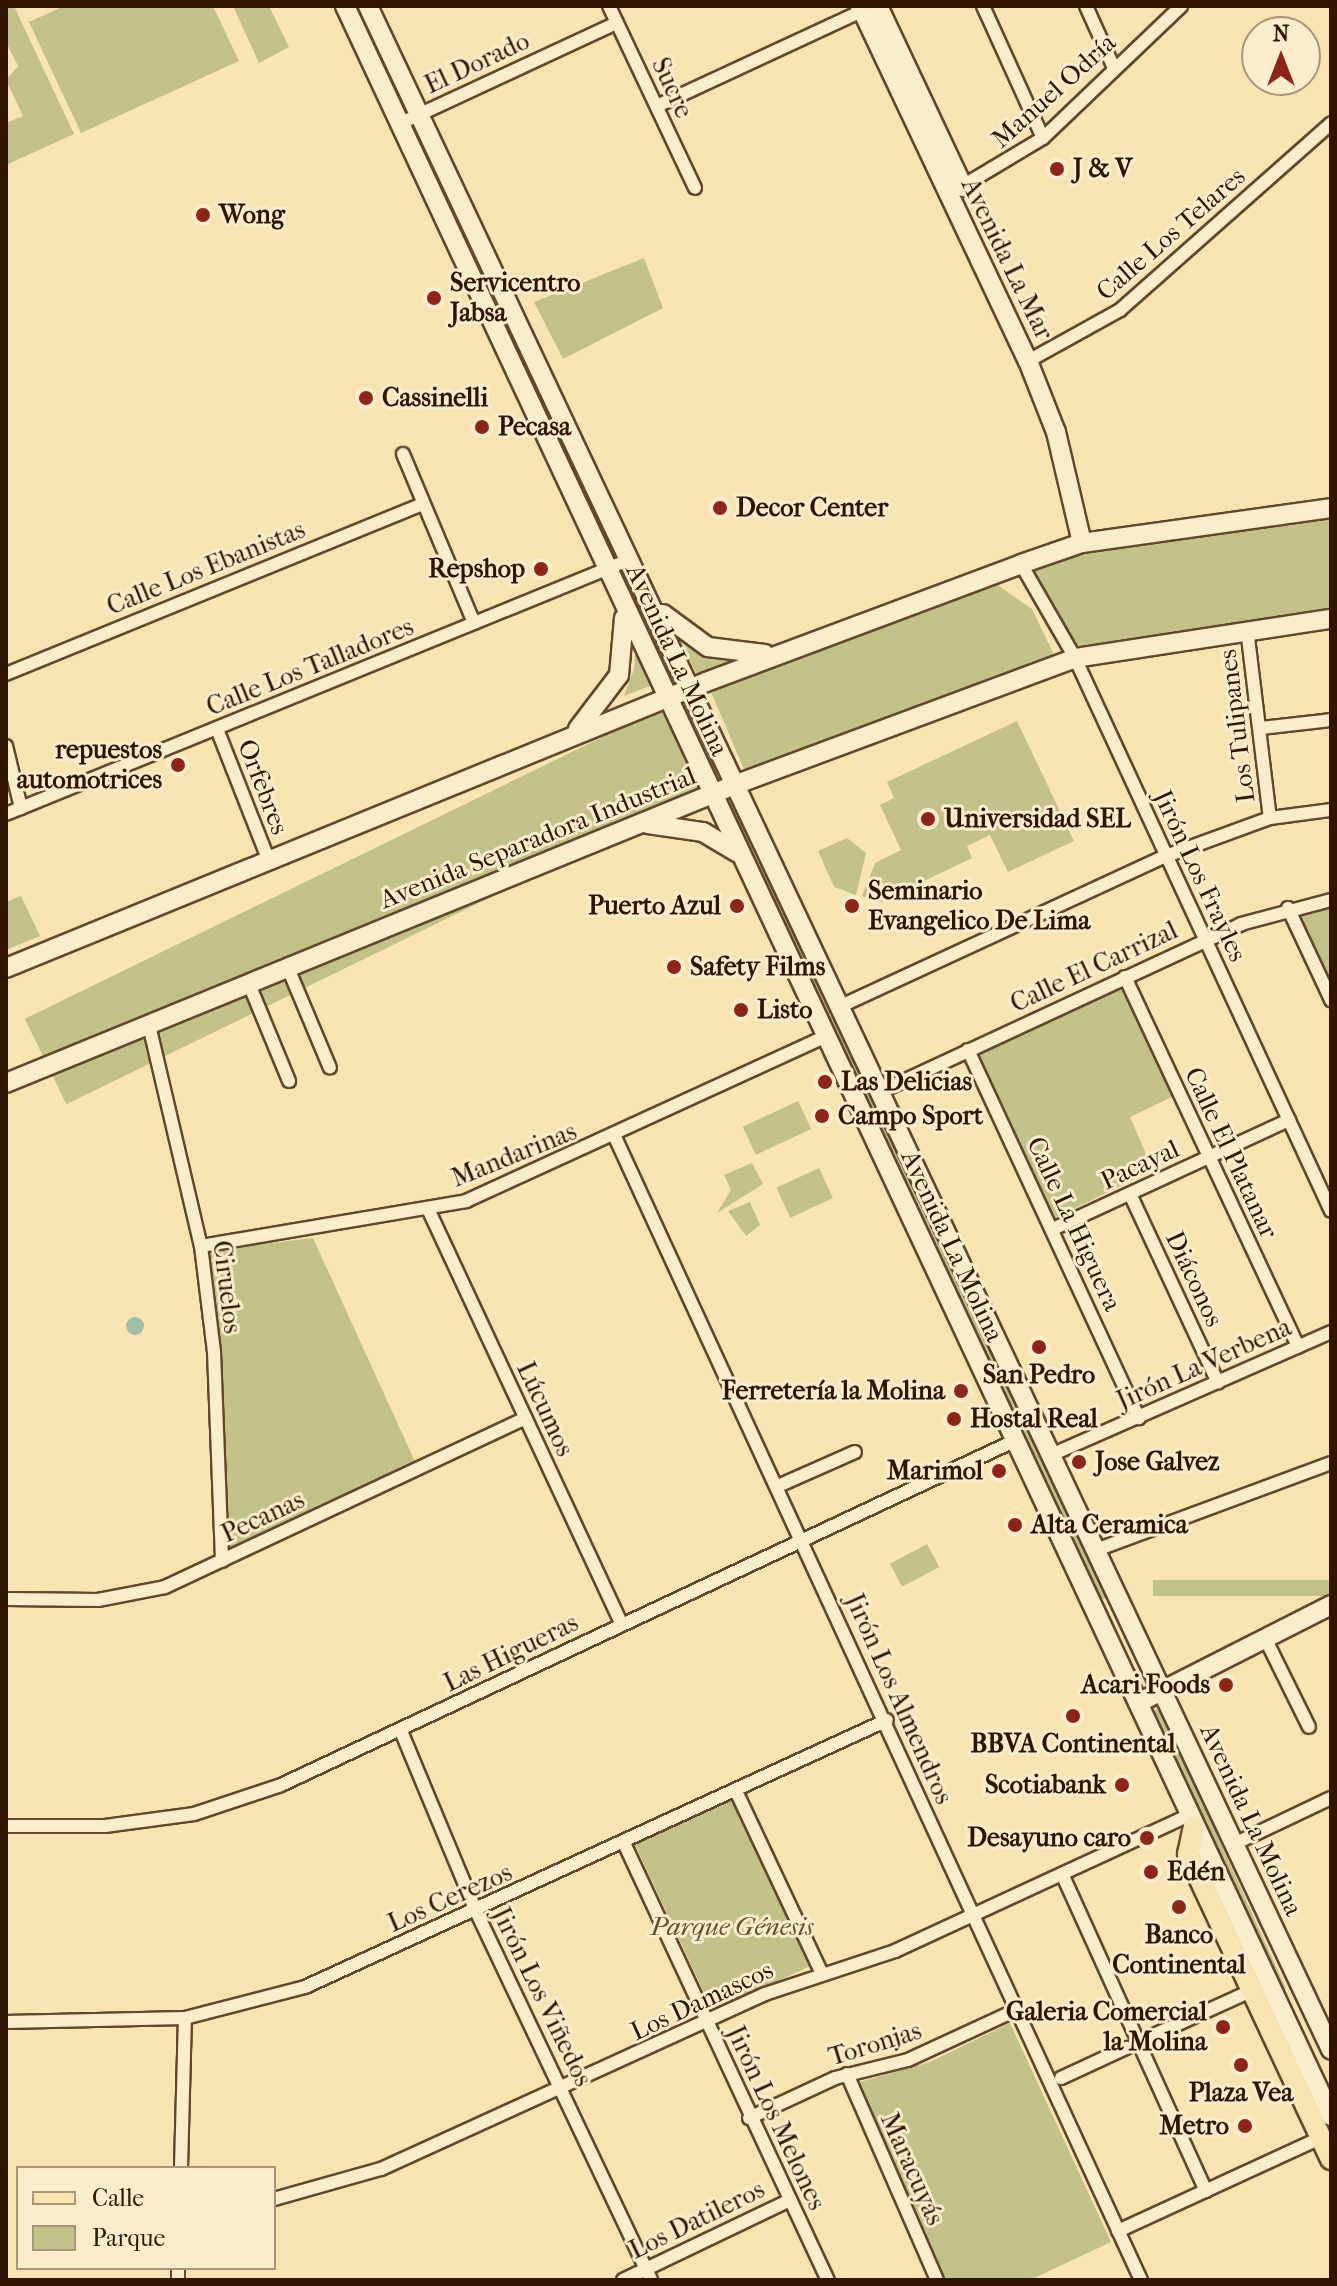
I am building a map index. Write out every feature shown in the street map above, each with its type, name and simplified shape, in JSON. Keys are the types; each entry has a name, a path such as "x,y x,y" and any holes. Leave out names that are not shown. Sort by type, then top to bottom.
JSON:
{"main road":[{"name":"Avenida La Molina","path":"345,6 621,604 1094,1605 1192,1820"},
{"name":"Avenida La Molina","path":"368,6 786,887 1296,1981 1331,2050"},
{"name":"Avenida La Mar","path":"867,8 955,190 1028,361 1056,432 1082,543"},
{"path":"453,239 473,230"},
{"path":"533,412 556,402"},
{"path":"6,968 666,698 1021,564 1082,543 1331,508"},
{"path":"648,595 675,627 708,647 745,655 791,650"},
{"path":"553,746 594,716 617,681 625,652 621,604"},
{"name":"Avenida Separadora Industrial","path":"6,1083 737,784 1075,658 1247,629 1331,619"},
{"path":"642,824 683,826 738,853"},
{"path":"749,876 762,856 786,887"},
{"path":"1094,1605 1107,1610 1116,1593"},
{"path":"1138,1703 1331,1605"},
{"path":"1126,1677 1150,1666"},
{"path":"1192,1820 1188,1854 1261,1991 1296,2040 1331,2116"},
{"path":"1261,1991 1279,1973 1296,1981"},
{"path":"1261,1991 1298,2092 1331,2159"},
{"path":"1296,2040 1298,2092"}],"street":[{"name":"Sucre","path":"609,6 695,188"},
{"path":"983,6 1043,138"},
{"path":"1086,6 1114,68"},
{"name":"Manuel Odría","path":"955,190 1043,138 1181,6"},
{"path":"657,106 867,8"},
{"name":"El Dorado","path":"399,124 617,23"},
{"name":"Calle Los Telares","path":"1028,361 1120,310 1331,123"},
{"path":"403,454 474,623"},
{"name":"Calle Los Ebanistas","path":"6,674 423,504"},
{"name":"Calle Los Talladores","path":"6,814 631,559"},
{"name":"Jirón Los Frayles","path":"1021,564 1075,658 1331,1211"},
{"name":"Los Tulipanes","path":"1247,629 1270,818"},
{"path":"1261,728 1331,720"},
{"name":"Orfebres","path":"217,729 269,861"},
{"path":"6,746 21,808"},
{"path":"841,1006 1166,856 1270,818 1331,810"},
{"name":"Calle El Carrizal","path":"882,1091 1205,940 1288,908 1331,900"},
{"path":"1288,908 1331,1000"},
{"path":"288,968 330,1068"},
{"name":"Calle El Platanar","path":"1125,977 1298,1347"},
{"path":"249,984 289,1081"},
{"name":"Ciruelos","path":"149,1025 201,1246 214,1352 222,1561"},
{"name":"Mandarinas","path":"201,1246 429,1211 615,1137 824,1037"},
{"name":"Calle La Higuera","path":"968,1050 1139,1418"},
{"name":"Pacayal","path":"1053,1229 1289,1120"},
{"name":"Jirón Los Almendros","path":"615,1137 887,1720 969,1916 1141,2280"},
{"name":"Diáconos","path":"1130,1194 1218,1383"},
{"name":"Lúcumos","path":"429,1211 622,1624"},
{"name":"Jirón La Verbena","path":"1051,1455 1331,1332"},
{"name":"Pecanas","path":"6,1599 128,1595 222,1561 525,1418"},
{"name":"Las Higueras","path":"6,1826 105,1826 194,1814 281,1785 1014,1441"},
{"path":"778,1486 855,1452"},
{"path":"1096,1550 1331,1463"},
{"path":"1265,1638 1309,1727"},
{"name":"Los Cerezos","path":"6,2022 185,2018 305,1987 887,1720"},
{"name":"Jirón Los Viñedos","path":"401,1731 476,1911 648,2275"},
{"path":"736,1791 821,1972"},
{"path":"1234,1844 1331,1798"},
{"name":"Los Damascos","path":"276,2198 381,2169 821,1972 895,1951 1192,1820"},
{"name":"Jirón Los Melones","path":"624,1843 749,2118 828,2280"},
{"path":"1063,1876 1206,2191"},
{"path":"1156,2034 1261,1991"},
{"name":"Toronjas","path":"749,2118 847,2074 908,2060 1014,2011"},
{"path":"181,2166 185,2018"},
{"path":"1061,2078 1126,2048"},
{"name":"Maracuyás","path":"847,2074 937,2280"},
{"path":"1118,2231 1320,2138"},
{"name":"Los Datileros","path":"623,2280 648,2275 790,2200"}],"green space":[{"path":"6,6 14,6 74,134 6,165 6,123 23,116 6,80 18,66 6,42"},
{"path":"64,6 213,6 239,61 81,133 29,22"},
{"path":"233,6 269,6 289,47 259,63"},
{"path":"644,258 663,308 563,359 534,302"},
{"path":"1331,517 1331,611 1079,646 1066,640 1034,581 1035,567 1123,544"},
{"path":"992,581 1032,609 1055,657 746,774 711,692"},
{"path":"681,644 702,655 755,659 700,680"},
{"path":"636,646 652,685 624,696 634,669"},
{"path":"678,705 689,706 718,767 714,782"},
{"path":"662,708 704,793 66,1104 25,1019"},
{"path":"1017,721 1074,841 1008,872 990,835 967,846 972,858 880,902 862,896 875,863 901,850 880,805 894,798 887,782"},
{"path":"736,799 757,847 744,852 723,805"},
{"path":"847,838 866,853 856,895 834,887 818,851"},
{"path":"761,863 776,886 1108,1599 1099,1598 757,874"},
{"path":"21,896 40,936 6,950 6,902"},
{"path":"1331,903 1331,985 1297,912"},
{"path":"1121,986 1172,1097 1130,1117 1153,1170 1055,1218 976,1055"},
{"path":"798,1101 811,1129 756,1155 743,1127"},
{"path":"752,1163 763,1184 717,1213 731,1190 724,1175"},
{"path":"819,1168 833,1198 790,1218 776,1188"},
{"path":"750,1202 760,1225 746,1236 728,1211"},
{"path":"313,1238 417,1466 226,1555 204,1251"},
{"path":"927,1544 939,1567 902,1587 890,1564"},
{"path":"1153,1580 1331,1580 1331,1596 1153,1596"},
{"path":"1160,1708 1286,1989 1279,1991 1152,1712"},
{"name":"Parque Génesis","path":"733,1799 811,1966 713,2011 635,1845"},
{"path":"1010,2023 1111,2242 1030,2280 946,2280 856,2083 930,2062"}],"shaded area":[{"path":"135,1317 144,1326 135,1335 126,1326"}],"place":[{"name":"J & V","path":"1057,169"},
{"name":"Wong","path":"203,215"},
{"name":"Servicentro Jabsa","path":"434,298"},
{"name":"Cassinelli","path":"366,398"},
{"name":"Pecasa","path":"482,427"},
{"name":"Decor Center","path":"720,508"},
{"name":"Repshop","path":"541,569"},
{"name":"repuestos automotrices","path":"178,765"},
{"name":"Universidad SEL","path":"928,819"},
{"name":"Puerto Azul","path":"737,906"},
{"name":"Seminario Evangelico De Lima","path":"852,906"},
{"name":"Safety Films","path":"674,967"},
{"name":"Listo","path":"741,1010"},
{"name":"Las Delicias","path":"825,1082"},
{"name":"Campo Sport","path":"822,1116"},
{"name":"San Pedro","path":"1039,1347"},
{"name":"Ferretería la Molina","path":"961,1391"},
{"name":"Hostal Real","path":"954,1419"},
{"name":"Jose Galvez","path":"1079,1462"},
{"name":"Marimol","path":"999,1471"},
{"name":"Alta Ceramica","path":"1015,1525"},
{"name":"Acari Foods","path":"1226,1685"},
{"name":"BBVA Continental","path":"1073,1716"},
{"name":"Scotiabank","path":"1122,1785"},
{"name":"Desayuno caro","path":"1147,1838"},
{"name":"Edén","path":"1151,1872"},
{"name":"Banco Continental","path":"1179,1907"},
{"name":"Galeria Comercial la Molina","path":"1223,2027"},
{"name":"Plaza Vea","path":"1241,2065"},
{"name":"Metro","path":"1245,2126"}]}
